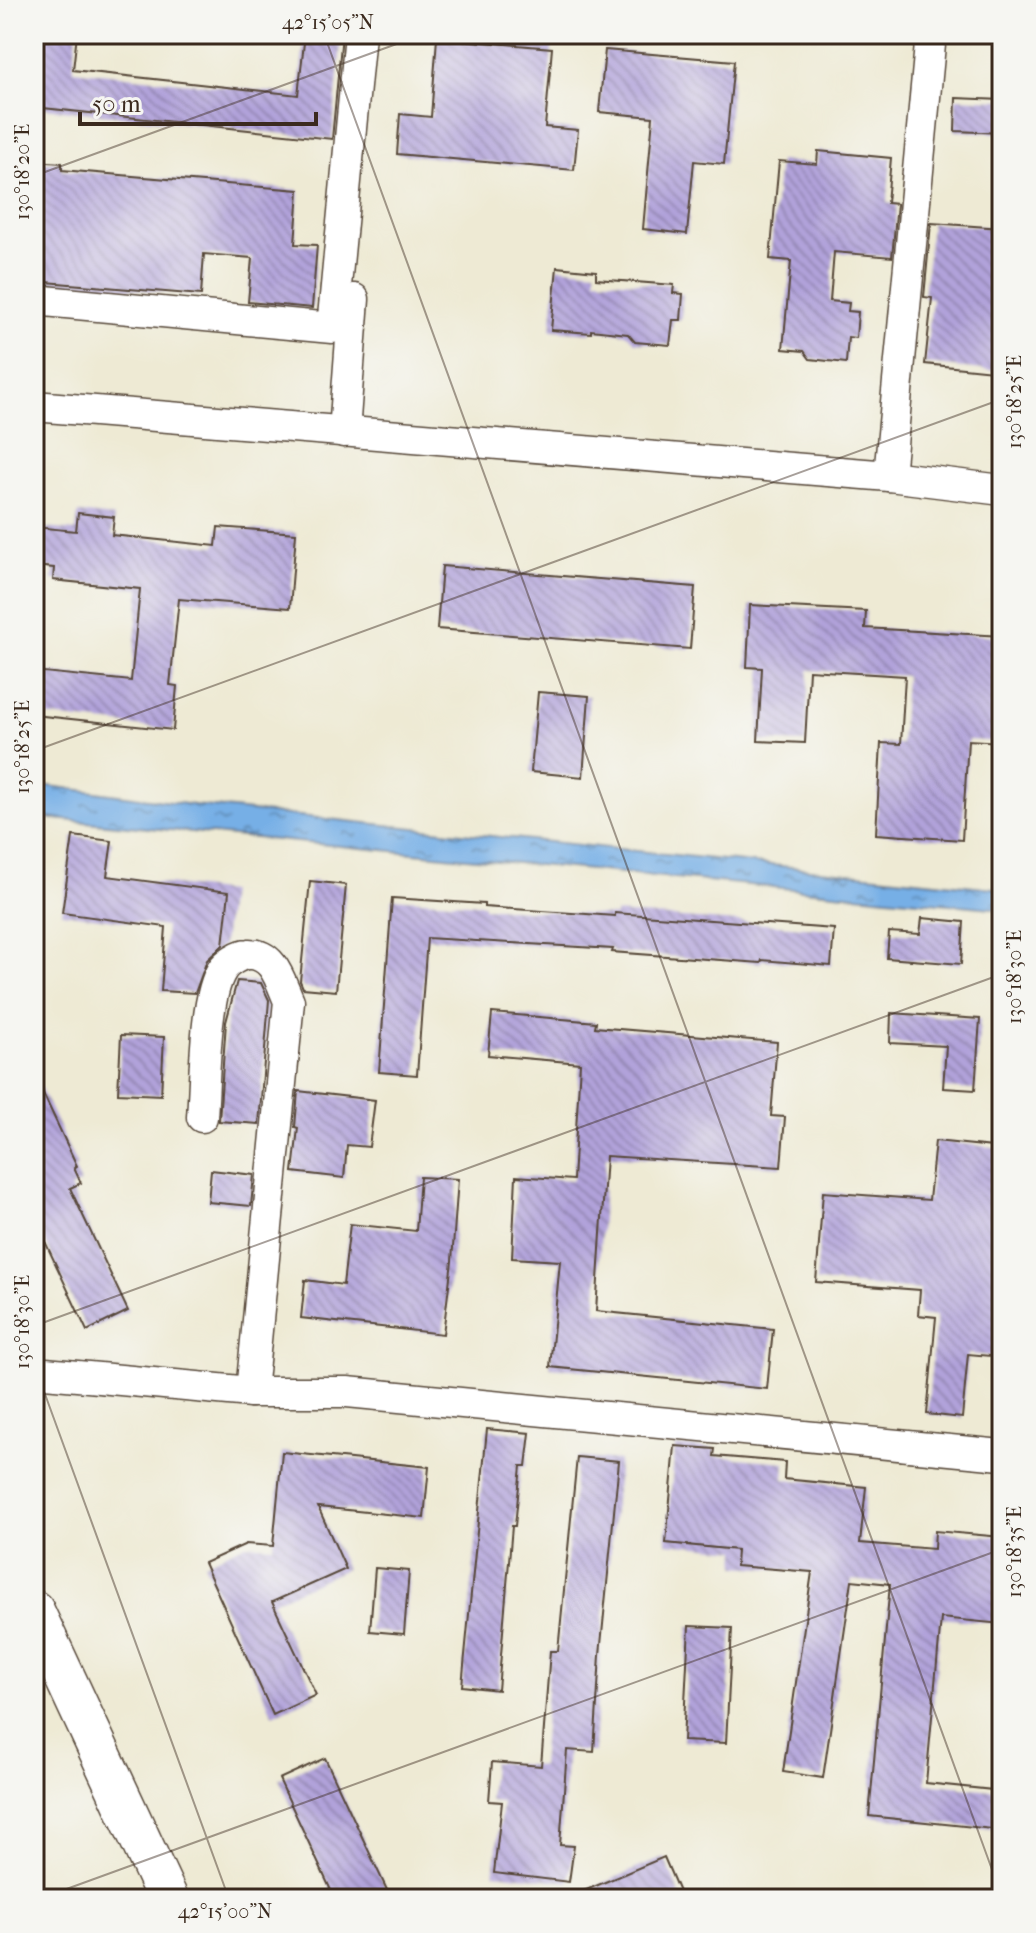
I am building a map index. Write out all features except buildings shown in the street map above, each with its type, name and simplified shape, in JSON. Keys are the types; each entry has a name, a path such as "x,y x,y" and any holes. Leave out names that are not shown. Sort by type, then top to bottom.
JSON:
{"main road":[{"path":"34,1611 168,1899"}],"street":[{"path":"34,300 332,328 360,34"},
{"path":"344,432 376,34"},
{"path":"889,476 931,34"},
{"path":"34,406 889,476 1002,490"},
{"path":"202,1117 212,1002 223,968 243,954 261,955 274,966 289,1001 251,1392"},
{"path":"34,1372 251,1392 347,1392 1002,1455"}],"water":[{"path":"34,784 194,805 1002,889 1002,909 34,817"}]}
